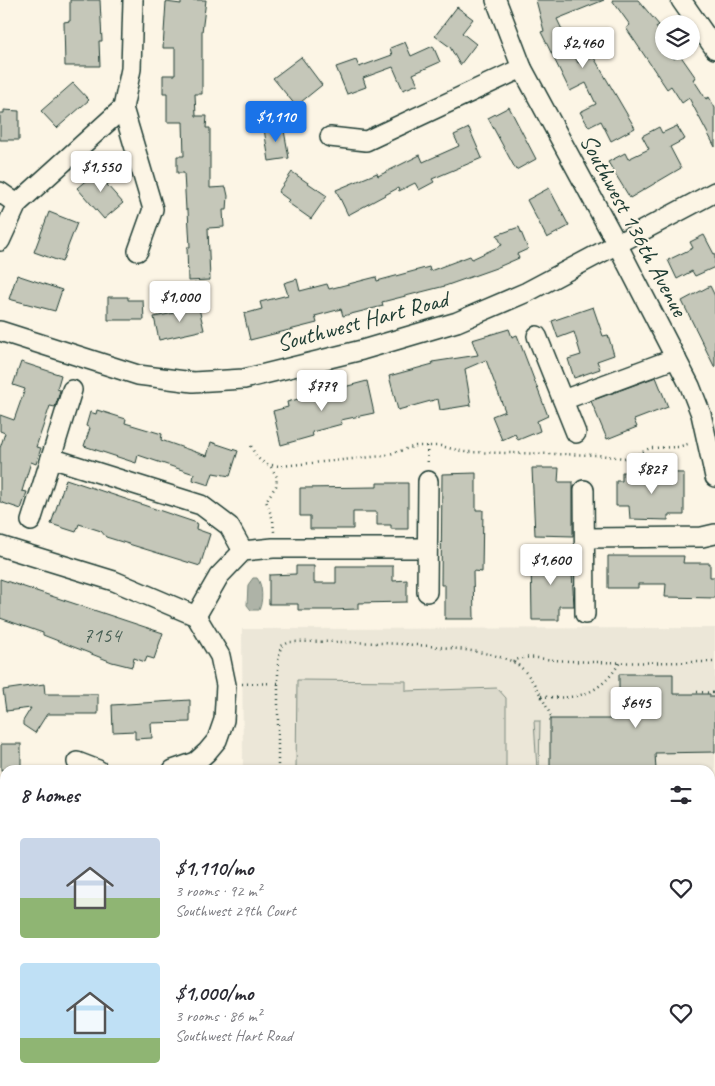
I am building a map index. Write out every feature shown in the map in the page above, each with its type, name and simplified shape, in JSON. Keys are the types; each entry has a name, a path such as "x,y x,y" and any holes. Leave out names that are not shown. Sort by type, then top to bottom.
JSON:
{"street":[{"path":"133,0 131,69 122,108 153,209 138,251"},
{"name":"Southwest 136th Avenue","path":"496,0 522,68 617,244 690,386 707,438 715,477"},
{"path":"681,0 715,49"},
{"path":"330,137 366,141 522,68"},
{"path":"0,241 17,204 122,108"},
{"path":"0,192 17,204"},
{"name":"Southwest Hart Road","path":"0,331 114,368 146,376 193,382 244,379 362,350 457,322 527,292 715,192"},
{"path":"537,336 576,433"},
{"path":"563,400 676,358"},
{"path":"31,521 72,390"},
{"path":"51,458 201,505 229,526 243,551"},
{"path":"427,592 428,481"},
{"path":"584,490 585,614"},
{"path":"585,538 702,537 715,534"},
{"path":"0,546 114,581 196,616 220,656 226,685 224,720 217,740 196,762 187,765"},
{"path":"196,616 219,576 243,551 273,548 427,548"},
{"path":"77,762 85,765"}],"path":[{"path":"251,446 256,459 270,466 320,464 383,456 416,446 441,446 465,452 598,455 624,458 635,456 650,448 678,447 707,438"},
{"path":"427,446 428,481"},
{"path":"270,466 277,477 276,486 266,501 273,520 273,548"},
{"path":"278,765 278,661 281,646 290,642 357,643 442,648 487,654 514,662 527,674 551,716"},
{"path":"514,662 520,658 620,662 715,662"},
{"path":"541,696 562,698 591,692 606,680 620,662"},
{"path":"250,683 278,683"},
{"path":"697,692 715,693"}],"shaded area":[{"path":"253,578 257,578 259,581 262,594 259,610 251,610 247,605 248,585"},
{"path":"715,628 715,765 243,765 242,629"},
{"path":"297,680 406,681 406,691 497,688 506,698 506,765 296,765"},
{"path":"534,721 540,721 539,765 537,765"}],"building":[{"path":"70,0 100,0 102,41 99,41 100,66 65,66 64,22 70,21"},
{"path":"181,0 206,0 202,32 202,94 195,94 196,116 207,116 206,128 210,128 210,188 226,187 228,196 227,210 223,210 224,227 208,228 210,280 188,281 187,247 190,247 188,210 186,210 184,173 177,173 177,156 184,156 183,122 167,122 167,93 163,93 163,75 175,75 175,48 163,48 166,2 181,4"},
{"path":"536,0 604,0 557,19 578,63 593,56 635,128 611,141 601,121 589,127 580,112 596,104 586,83 570,91 541,32 544,31"},
{"path":"612,0 638,0 655,20 655,60 683,60 696,78 693,79 706,99 709,97 715,108 715,147 689,98 682,103 671,86 667,89 626,28 630,25"},
{"path":"457,7 473,19 462,33 476,44 460,65 450,47 435,36"},
{"path":"405,42 411,56 433,46 440,62 413,74 418,84 403,90 393,67 363,78 366,87 347,94 336,67 356,60 359,67 392,55 390,48"},
{"path":"301,57 322,85 296,106 273,78"},
{"path":"73,83 89,100 57,128 41,111"},
{"path":"509,107 536,159 516,170 488,118"},
{"path":"4,110 19,111 19,140 0,140 0,113 4,113"},
{"path":"283,125 289,158 269,161 264,129"},
{"path":"677,126 685,139 670,147 681,168 630,198 608,162 625,153 628,159 649,149 642,136 659,127 662,133"},
{"path":"469,128 482,158 432,179 434,182 419,190 415,183 399,191 398,188 348,215 336,190 377,173 378,176 420,155 423,162 459,146 454,135"},
{"path":"103,166 114,179 107,185 123,203 104,219 77,188"},
{"path":"292,172 327,196 311,219 287,202 289,200 278,192"},
{"path":"549,188 569,226 547,238 527,200"},
{"path":"49,212 77,223 62,262 34,252"},
{"path":"519,227 528,249 517,254 519,258 496,268 445,286 382,302 383,306 343,316 341,309 315,316 317,323 250,340 244,314 262,309 260,302 288,295 284,283 297,279 300,291 327,284 329,289 376,277 377,281 429,267 430,271 470,256 472,259 502,245 497,235"},
{"path":"704,235 715,256 715,267 695,276 692,271 677,279 668,260 693,248 690,242"},
{"path":"17,275 62,290 55,311 9,299"},
{"path":"710,286 715,296 715,368 682,301"},
{"path":"108,297 128,297 128,300 143,300 144,320 108,320"},
{"path":"198,304 204,330 159,340 154,317 184,311 183,307"},
{"path":"593,307 603,336 608,335 614,355 597,361 600,369 574,378 568,359 581,355 574,332 558,338 552,321"},
{"path":"509,329 512,337 517,335 548,416 537,421 540,431 518,440 515,434 502,440 492,416 505,411 486,360 465,369 471,405 440,410 438,399 398,410 389,376 433,364 432,362 478,355 472,340"},
{"path":"21,362 61,375 57,389 60,390 55,407 50,406 36,447 41,448 36,464 31,462 22,491 27,492 21,509 0,502 0,448 5,433 0,431 0,415 14,420 25,389 13,385"},
{"path":"656,377 668,407 634,420 637,427 607,439 591,401"},
{"path":"367,381 374,413 341,420 342,424 312,432 313,436 281,445 273,411 288,407 287,402"},
{"path":"97,410 126,419 125,423 162,434 161,440 207,456 211,442 238,451 230,476 213,473 209,485 193,480 194,474 138,455 136,463 84,446 90,428 86,426 90,412 96,414"},
{"path":"532,468 559,468 558,482 573,482 573,536 535,535"},
{"path":"622,472 684,473 684,515 668,515 668,520 630,519 629,506 616,506 616,481 622,481"},
{"path":"476,473 476,510 483,510 482,572 473,571 474,619 445,619 445,585 441,585 442,474"},
{"path":"66,479 197,523 196,529 210,534 200,566 106,537 101,531 79,524 76,532 51,524"},
{"path":"377,483 408,483 408,529 391,529 391,525 377,525 377,512 353,512 353,529 310,529 310,516 300,516 300,488 377,487"},
{"path":"531,556 571,556 574,606 559,606 559,620 532,620"},
{"path":"608,556 684,556 683,563 710,563 710,577 715,577 715,598 665,597 666,584 638,584 638,588 608,588"},
{"path":"296,566 314,566 314,583 336,583 336,566 393,566 393,581 407,580 407,602 358,603 358,609 332,610 298,610 298,604 269,604 269,575 296,574"},
{"path":"0,579 163,633 154,659 147,657 145,662 134,658 132,667 112,662 43,635 43,633 0,618"},
{"path":"619,674 673,674 673,694 710,694 710,697 715,697 715,752 655,753 656,765 550,765 550,719 619,719"},
{"path":"44,684 45,694 98,694 98,714 47,714 35,733 23,725 23,721 31,708 6,711 3,690"},
{"path":"190,700 190,722 151,723 152,738 135,739 135,731 113,732 112,705"},
{"path":"1,744 21,744 21,765 1,765"}]}
